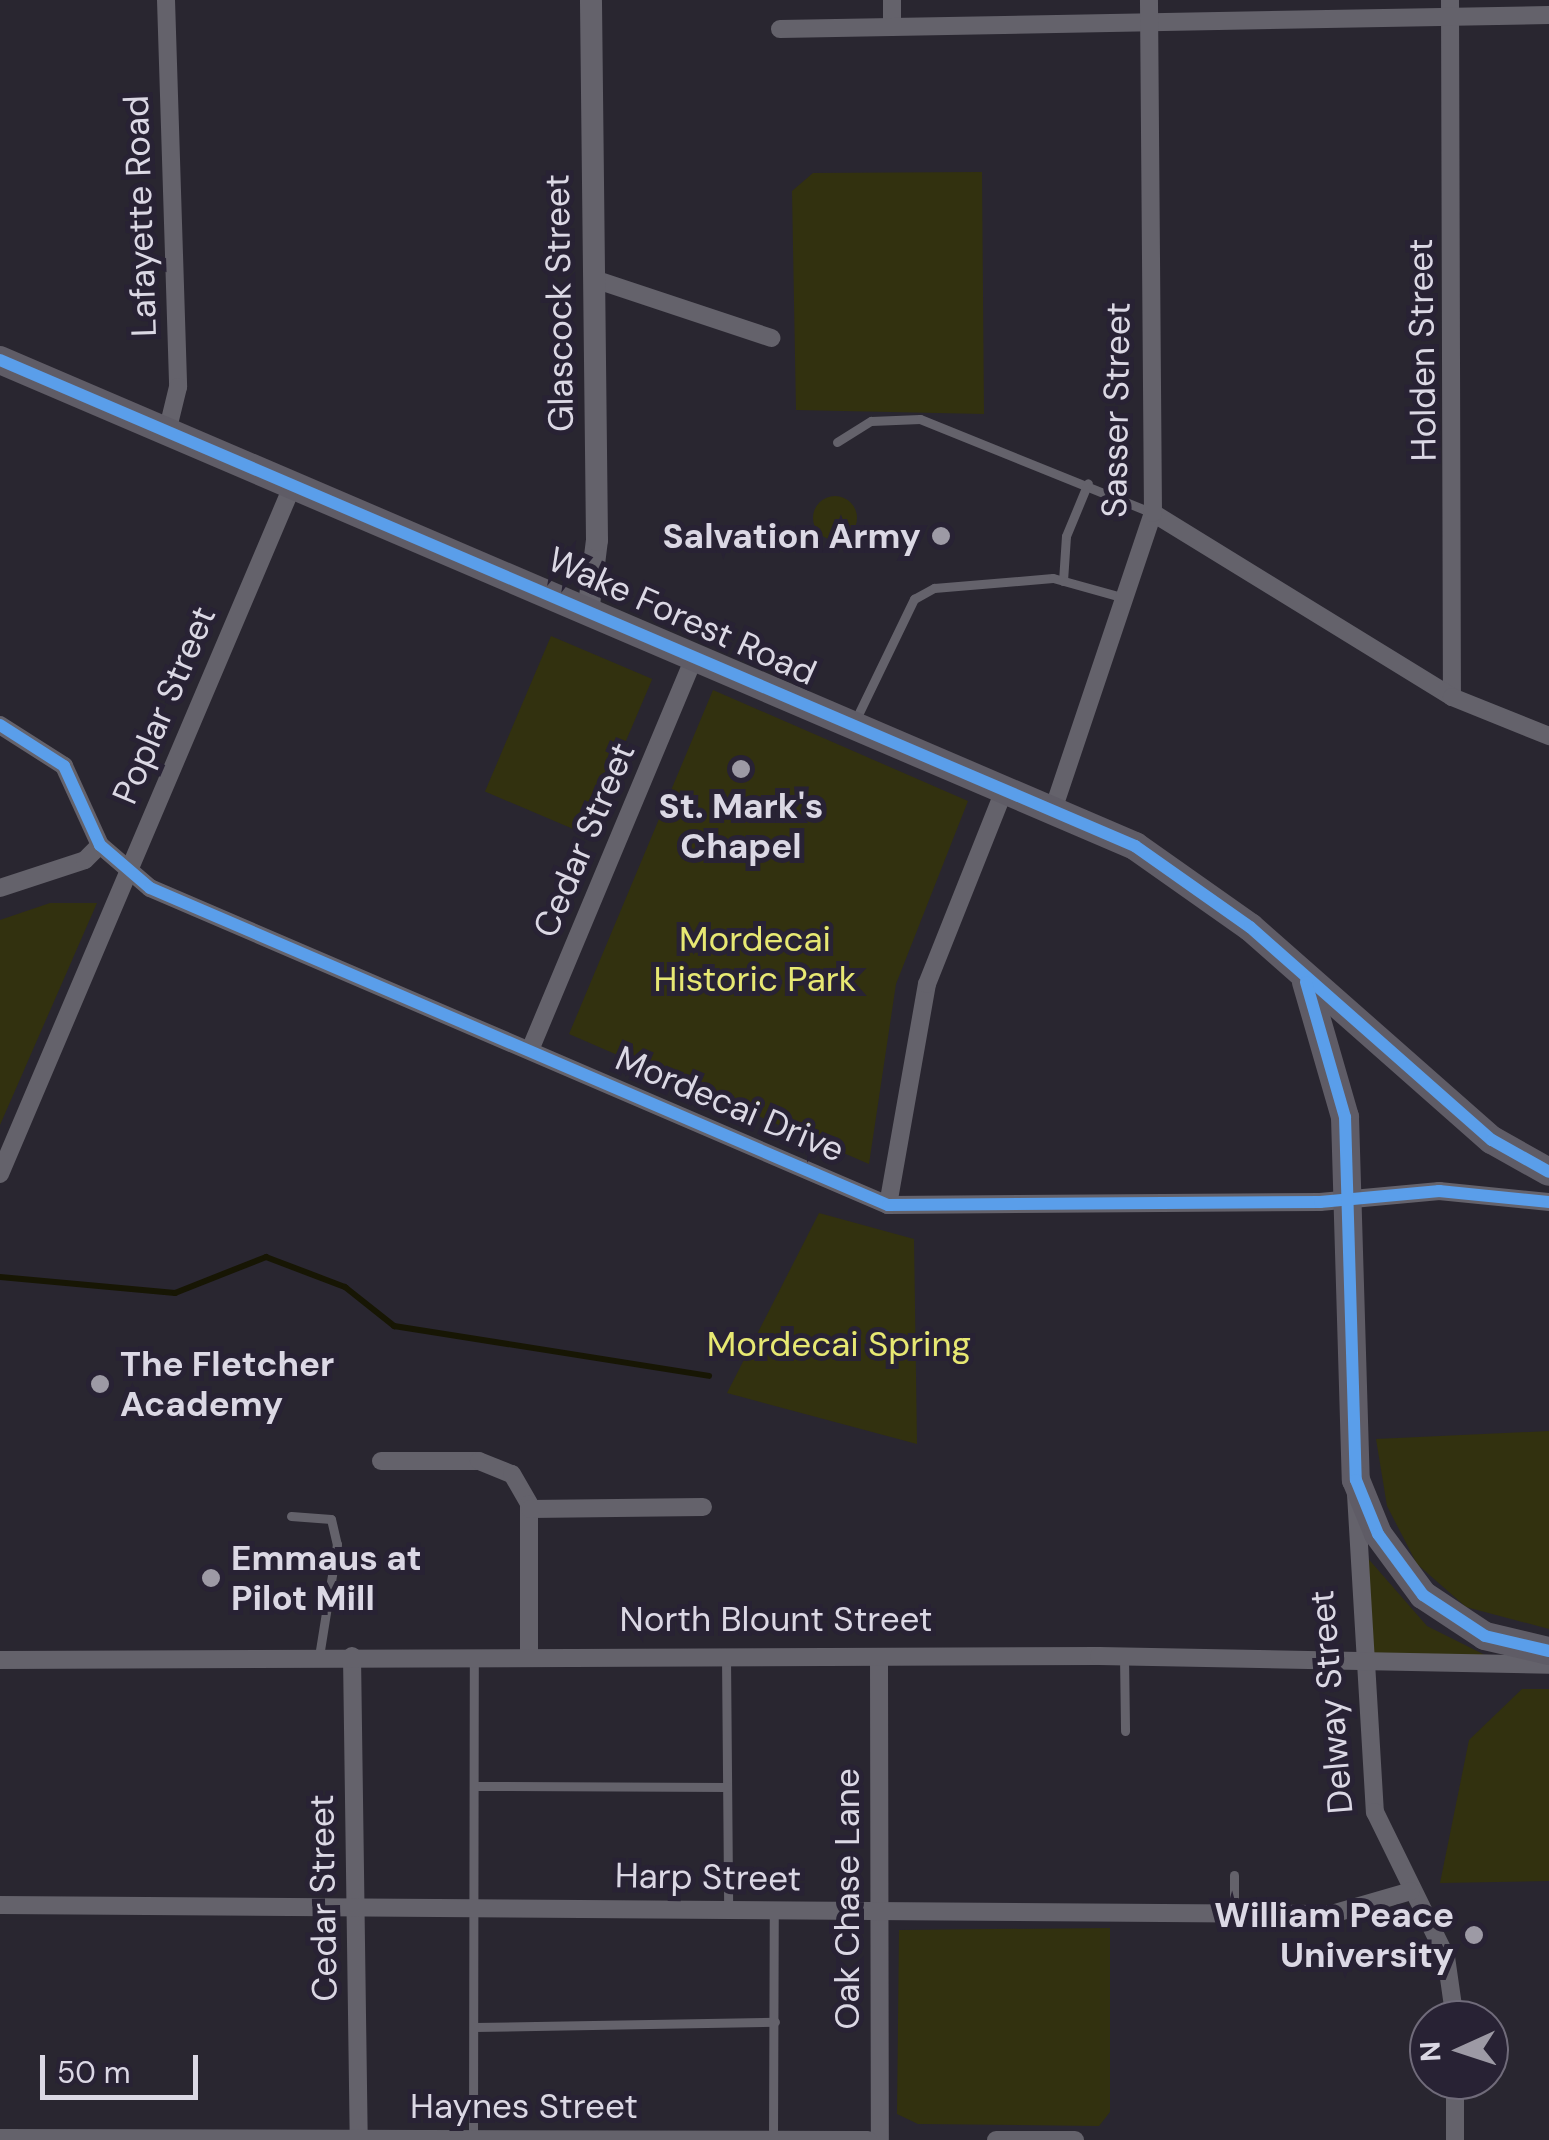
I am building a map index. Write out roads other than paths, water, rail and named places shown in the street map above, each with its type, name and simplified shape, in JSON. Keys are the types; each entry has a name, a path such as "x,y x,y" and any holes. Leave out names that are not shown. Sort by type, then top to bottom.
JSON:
{"main road":[{"name":"Wake Forest Road","path":"0,360 589,605 854,724 1054,808 1207,892 1306,982 1351,1010 1492,1140 1549,1172"},
{"name":"Wake Forest Road","path":"1306,982 1341,1086 1348,1198"},
{"name":"Delway Street","path":"1348,1198 1354,1469"},
{"path":"1354,1469 1378,1534 1423,1596 1485,1636 1549,1651"}],"street":[{"name":"Lafayette Road","path":"166,0 178,387 168,428"},
{"name":"Glascock Street","path":"589,605 594,279 590,0"},
{"path":"892,0 892,26"},
{"name":"Sasser Street","path":"1054,808 1153,513 1149,0"},
{"path":"780,28 1150,22 1450,8 1549,15"},
{"name":"Holden Street","path":"1450,8 1452,697"},
{"path":"594,279 771,338"},
{"name":"Poplar Street","path":"0,1174 132,874 294,482"},
{"path":"1153,513 1452,697 1549,736"},
{"name":"Cedar Street","path":"530,1050 696,654"},
{"name":"Mordecai Drive","path":"0,725 64,766 100,844 132,874 888,1205 1348,1198 1439,1191 1549,1202"},
{"path":"888,1205 926,984 1004,788"},
{"path":"0,888 85,860 100,844"},
{"path":"381,1461 479,1461 512,1474 530,1508 529,1656"},
{"name":"Delway Street","path":"1354,1469 1362,1666 1378,1827 1446,1957 1452,2000"},
{"path":"530,1508 703,1508"},
{"name":"Cedar Street","path":"352,1656 359,2139"},
{"name":"North Blount Street","path":"0,1660 1124,1656 1346,1657 1362,1666 1549,1665"},
{"name":"Oak Chase Lane","path":"880,1658 880,2140"},
{"name":"Harp Street","path":"0,1905 1355,1912 1411,1891"},
{"path":"1455,2100 1455,2140"},
{"name":"Haynes Street","path":"0,2138 868,2140"},
{"path":"996,2140 1075,2140"}],"lane":[{"path":"837,442 871,421 920,419 1088,483 1153,513"},
{"path":"1063,580 1066,536 1088,483"},
{"path":"854,724 914,599 934,588 1063,580 1125,598"},
{"path":"291,1516 331,1519 337,1544 318,1656"},
{"path":"472,2140 474,1656"},
{"path":"1124,1656 1125,1731"},
{"path":"726,1657 728,1910"},
{"path":"474,1786 727,1787"},
{"path":"1234,1875 1234,1913"},
{"path":"773,2139 774,1910"},
{"path":"474,2027 775,2022"}],"waterway":[{"path":"0,1277 175,1293 266,1257 345,1287 394,1326 709,1376"}],"place":[{"name":"Salvation Army","path":"941,536"},
{"name":"St. Mark's Chapel","path":"741,769"},
{"name":"The Fletcher Academy","path":"100,1384"},
{"name":"Emmaus at Pilot Mill","path":"211,1578"},
{"name":"William Peace University","path":"1474,1935"}],"park label":[{"name":"Mordecai Historic Park","path":"755,959"},
{"name":"Mordecai Spring","path":"839,1344"}]}
